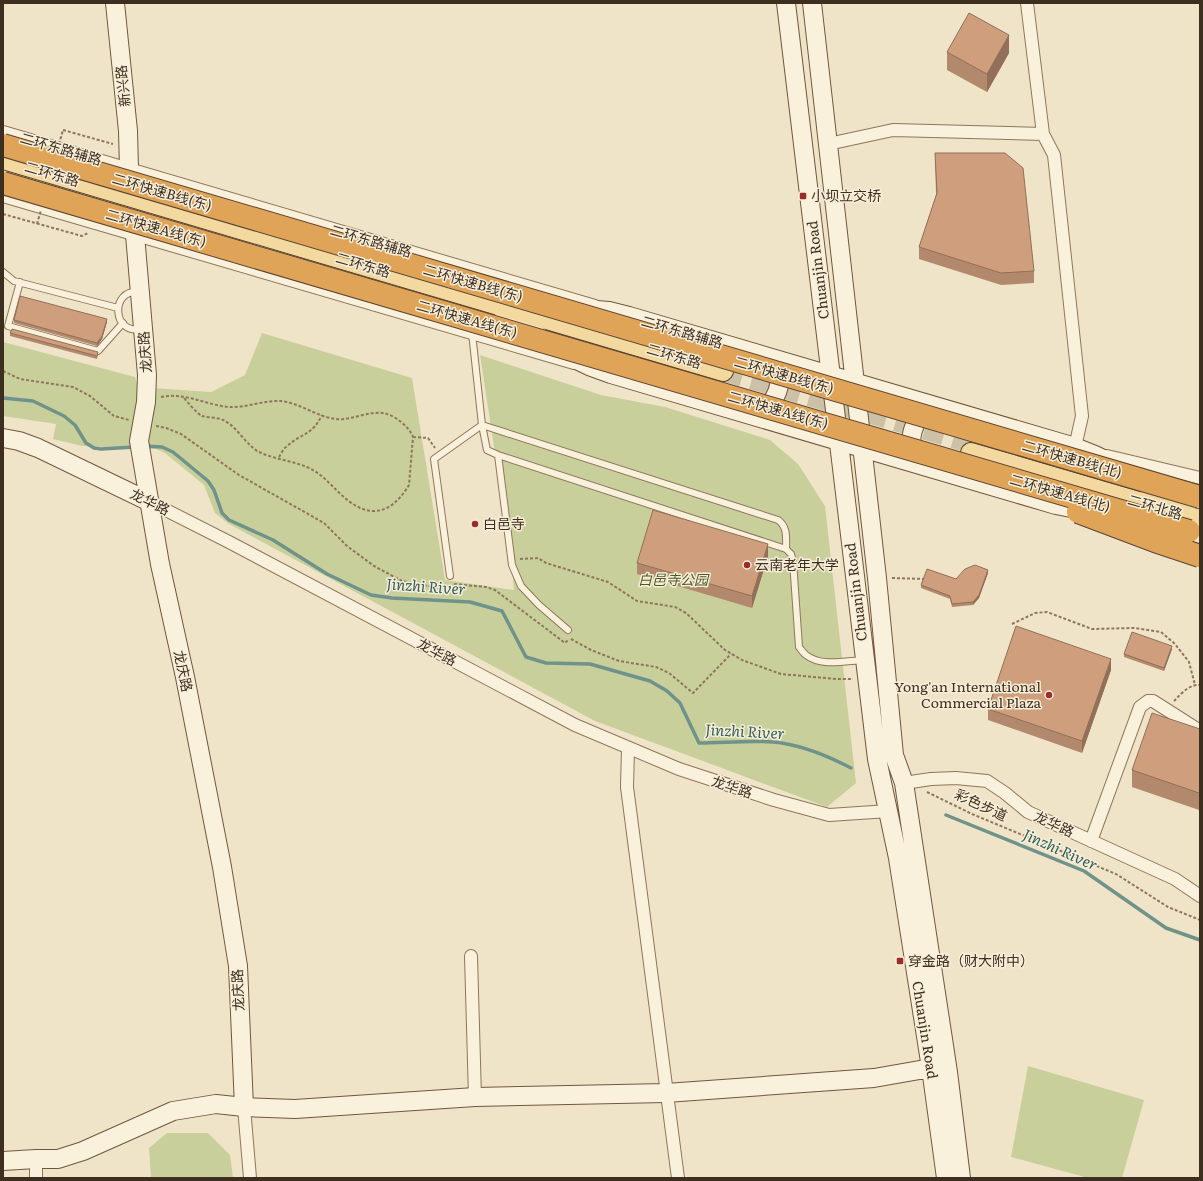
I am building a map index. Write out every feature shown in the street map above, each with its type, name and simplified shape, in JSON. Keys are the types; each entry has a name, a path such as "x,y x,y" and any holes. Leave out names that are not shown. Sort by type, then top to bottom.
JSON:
{"highway":[{"name":"二环快速B线(东)","path":"3,145 945,415"},
{"name":"二环快速A线(东)","path":"3,183 930,461"},
{"name":"二环快速B线(北)","path":"945,415 1078,454 1193,513"},
{"path":"1078,454 1200,489"},
{"path":"930,461 1003,482 1128,531 1200,556"},
{"name":"二环快速A线(北)","path":"930,461 1193,513"}],"main road":[{"name":"二环东路","path":"3,159 722,375"},
{"name":"二环东路","path":"3,169 505,311"},
{"name":"二环北路","path":"972,449 1193,513"}],"street":[{"name":"新兴路","path":"114,3 128,131 129,169"},
{"name":"Chuanjin Road","path":"786,3 877,759 898,858 931,1068 946,1178"},
{"name":"Chuanjin Road","path":"812,3 877,578 894,755 904,783 946,1064 961,1178"},
{"path":"1027,3 1043,134 1054,155 1082,416 1078,454 1116,458 1200,478"},
{"path":"828,144 893,130 1043,134"},
{"name":"二环东路辅路","path":"3,132 830,375 945,415"},
{"path":"3,196 862,448 930,461 1106,523 1200,566"},
{"name":"龙庆路","path":"136,235 147,375 146,402 140,448 160,564 185,677 220,860 238,966 244,1107 250,1178"},
{"path":"505,311 590,309 629,316"},
{"path":"505,311 556,349 575,360 611,374"},
{"path":"742,413 755,414 761,412 770,405 777,394 780,383 778,371 772,361 760,355"},
{"path":"930,461 919,462 913,452 913,428 919,418 928,411 940,408 945,415"},
{"name":"龙华路","path":"3,438 19,441 38,448 150,502 243,549 575,725 628,749 678,769 774,800 829,815 888,811"},
{"path":"1056,505 1078,510 1099,512 1193,513"},
{"path":"1091,841 1140,707 1148,701 1153,701 1200,731"},
{"path":"628,749 627,787 678,1178"},
{"name":"龙华路","path":"904,783 956,778 987,781 1005,792 1028,812 1175,879 1200,896"},
{"path":"471,956 475,1097"},
{"path":"3,1161 58,1159 83,1151 173,1111 216,1104 244,1107 294,1109 475,1097 666,1093 874,1078 931,1068"},
{"path":"36,1159 36,1178"}],"lane":[{"path":"3,272 14,281 118,308"},
{"path":"20,282 8,326 98,351 122,324"},
{"path":"140,292 135,291 125,295 119,303 118,314 122,324 132,329 143,328"},
{"path":"472,333 482,425 487,450 498,456 786,549 791,554 793,561 800,647 806,655 818,661 830,662 864,659"},
{"path":"450,576 434,459 482,425"},
{"path":"482,425 778,520 785,527 786,549"},
{"path":"498,456 512,565 522,586 538,605 568,630"}],"path":[{"path":"63,130 107,142"},
{"path":"3,214 82,236"},
{"path":"3,371 20,380 72,387 90,396 114,416 142,424 166,428 181,434 239,475 324,523 347,546 374,566 402,581 439,588 450,584 490,588 495,590 565,643 570,638"},
{"path":"146,402 168,396 182,396 228,407 280,401 334,419 379,413 387,414 411,430 413,437 409,485 394,504 380,510 373,511 360,508 310,468 258,451 225,421 200,415 182,396"},
{"path":"278,458 286,447 318,425 322,415"},
{"path":"413,437 428,438 440,454"},
{"path":"511,559 538,558 546,564 608,582 637,601 675,607 686,613 731,654 742,660 781,674 836,679 867,679"},
{"path":"877,578 923,578 929,580"},
{"path":"1012,624 1035,613 1047,612 1092,629 1134,628 1161,632 1175,644 1189,662 1195,685"},
{"path":"568,630 570,638 591,650 619,661 656,667 669,673 693,693 731,654"},
{"path":"1166,709 1183,692 1195,685 1200,685"},
{"name":"彩色步道","path":"904,783 935,795 972,814 1116,874 1168,907 1200,920"}],"green space":[{"name":"白邑寺公园","path":"262,333 412,378 445,580 514,590 511,558 480,355 601,395 665,407 770,440 798,464 825,506 856,783 827,807 595,721 229,524 215,513 204,485 165,453 156,449 82,446 53,439 56,424 3,416 3,342 135,377 138,387 211,392 245,375"},
{"path":"1028,1066 1144,1100 1122,1178 1088,1178 1011,1157"},
{"path":"167,1133 208,1133 230,1155 233,1178 151,1178 149,1148"}],"building":[{"path":"969,13 1009,35 987,74 947,52"},
{"path":"935,153 1005,153 1023,168 1034,271 1001,273 919,247 937,193"},
{"path":"20,296 107,319 102,336 97,343 14,320"},
{"path":"12,329 98,352 97,356 10,333"},
{"name":"云南老年大学","path":"653,510 768,544 752,596 637,563"},
{"path":"975,565 988,570 979,595 973,602 952,604 950,596 921,585 927,569 956,579 965,569"},
{"name":"Yong'an International Commercial Plaza","path":"1016,626 1111,659 1082,741 988,709"},
{"path":"1132,632 1172,646 1164,668 1124,654"},
{"path":"1152,713 1200,729 1199,793 1132,770"}],"waterway":[{"name":"Jinzhi River","path":"3,398 33,401 64,416 75,425 86,443 94,448 135,447"},
{"name":"Jinzhi River","path":"145,446 162,447 173,452 208,481 214,490 222,513 229,520 273,540 327,574 371,595 392,598 470,602 502,611 526,657 546,663 590,664 650,681 667,691 680,703 699,743 755,741 783,743 813,751 851,768"},
{"name":"Jinzhi River","path":"946,815 1084,871 1166,928 1200,940"}],"tunnel":[{"path":"723,371 974,444"}],"place":[{"name":"小坝立交桥","path":"803,196"},
{"name":"白邑寺","path":"475,524"},
{"name":"云南老年大学","path":"747,565"},
{"name":"Yong'an International Commercial Plaza","path":"1049,695"},
{"name":"穿金路（财大附中）","path":"900,961"}]}
